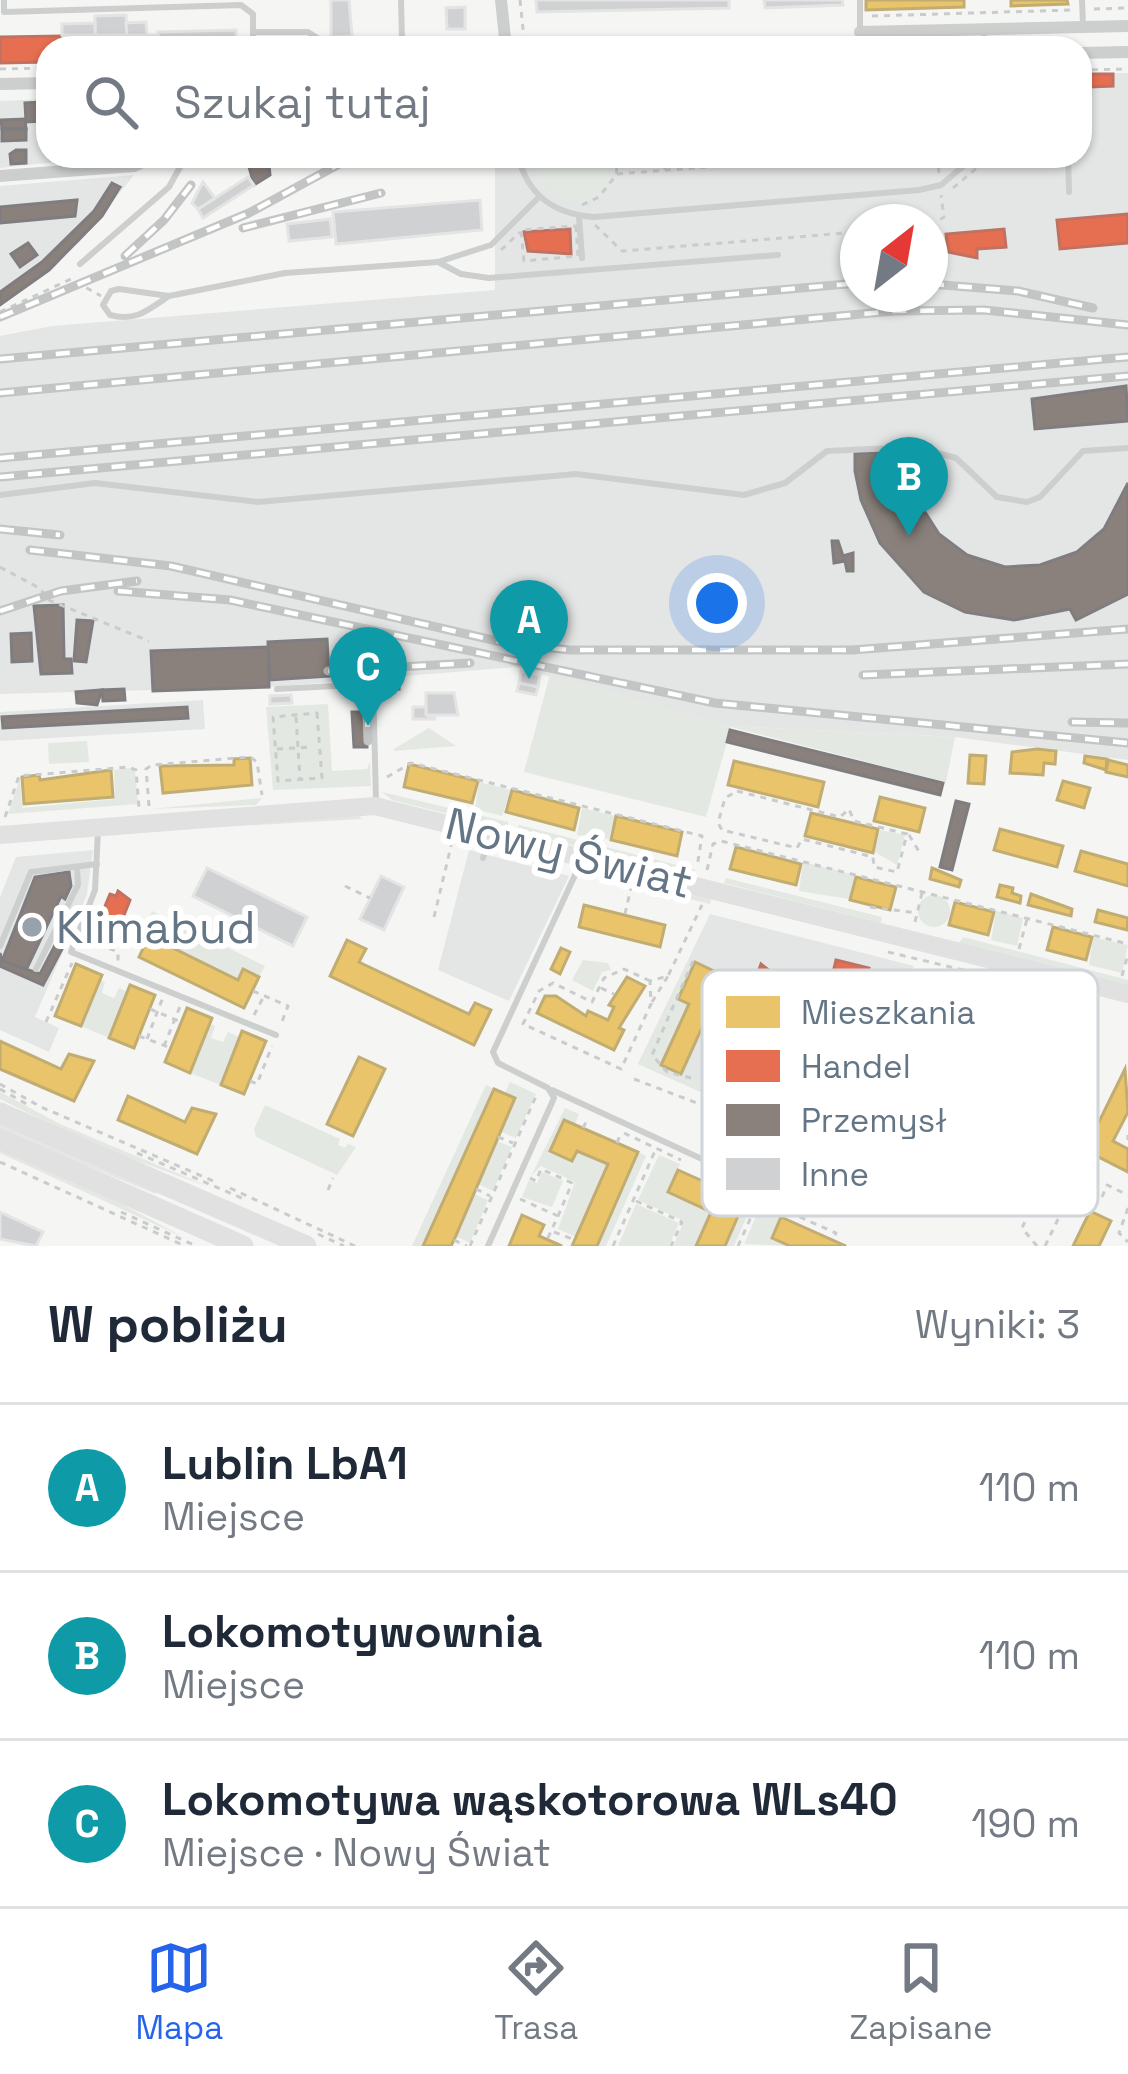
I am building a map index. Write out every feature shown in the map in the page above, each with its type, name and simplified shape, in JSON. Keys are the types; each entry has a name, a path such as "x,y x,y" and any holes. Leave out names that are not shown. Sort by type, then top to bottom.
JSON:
{"main road":[{"path":"0,1113 306,1246"},
{"path":"0,1139 243,1246"}],"street":[{"path":"499,36 501,0"},
{"path":"860,32 1128,26"},
{"path":"1092,53 1128,52"},
{"path":"0,84 36,83"},
{"path":"0,176 107,168"},
{"name":"Nowy Świat","path":"3,826 98,827 375,806 1062,970"}],"lane":[{"path":"4,0 4,12 249,4 253,36"},
{"path":"401,0 402,36"},
{"path":"860,0 860,32"},
{"path":"1082,5 1083,27"},
{"path":"984,31 984,36"},
{"path":"253,32 314,36"},
{"path":"80,264 169,187 179,168"},
{"path":"524,168 539,197 578,222 941,185 961,168"},
{"path":"1068,168 1069,192"},
{"path":"169,296 145,314 127,318 105,311 105,298 119,289 169,296 285,273 438,262 491,245 539,197"},
{"path":"578,222 582,258"},
{"path":"438,262 461,274 489,278 778,256"},
{"path":"0,495 95,483 258,502 577,474 744,495 785,483 827,451 916,447 956,458 997,497 1027,502 1046,492 1076,455 1128,448"},
{"path":"277,689 373,684 375,806"},
{"path":"98,827 95,890 71,952 275,1037"},
{"path":"484,858 490,833"},
{"path":"488,1246 554,1098 498,1063 493,1052 583,856"},
{"path":"0,946 32,872 97,864"},
{"path":"36,969 78,885 77,867"},
{"path":"541,1089 702,1160"}],"path":[{"path":"520,0 524,36"},
{"path":"972,0 973,13"},
{"path":"1004,0 1004,12"},
{"path":"1105,0 1106,9"},
{"path":"1040,2 1040,11"},
{"path":"864,16 1040,11 1082,5 1128,8"},
{"path":"0,68 36,68"},
{"path":"1092,70 1128,69"},
{"path":"575,205 599,197 617,174 616,168"},
{"path":"617,174 706,168"},
{"path":"939,168 943,204"},
{"path":"594,218 596,229"},
{"path":"494,255 530,219"},
{"path":"559,219 596,229 622,251 840,233"},
{"path":"521,230 524,261 578,256 578,222"},
{"path":"521,230 578,222"},
{"path":"0,312 71,279 105,298"},
{"path":"0,567 40,589 46,599 149,640"},
{"path":"317,713 322,778 278,781 276,749 273,716 317,713"},
{"path":"296,715 300,779"},
{"path":"276,749 312,747"},
{"path":"149,808 146,769 157,765 250,757 257,762 262,795"},
{"path":"384,783 411,763 700,836 697,867"},
{"path":"3,826 19,776 128,767 136,770 140,808"},
{"path":"907,834 897,872 874,867 873,856 802,839 797,848 725,831 718,823 725,798 736,791 907,834 920,853"},
{"path":"840,817 851,802"},
{"path":"849,809 854,821"},
{"path":"707,870 717,840 1128,944"},
{"path":"434,917 452,842"},
{"path":"345,886 370,898"},
{"path":"625,914 631,888"},
{"path":"915,922 922,891"},
{"path":"668,976 650,981 624,969 604,978 592,1002 553,983 538,991 523,1024 621,1069 651,1004 668,976 702,905"},
{"path":"870,907 917,913"},
{"path":"1019,949 1027,917"},
{"path":"87,925 82,937 118,952 116,961 125,965"},
{"path":"1125,985 1128,954"},
{"path":"46,1022 76,960"},
{"path":"691,1078 667,1072 653,1063 652,1055 693,961"},
{"path":"650,981 651,1004"},
{"path":"599,987 614,994"},
{"path":"147,1039 164,995 148,989"},
{"path":"562,999 566,989"},
{"path":"253,991 288,1006 281,1024"},
{"path":"242,1011 254,1016 264,996"},
{"path":"139,1036 167,1047 182,1002"},
{"path":"150,1009 178,1020"},
{"path":"250,1081 257,1084 275,1037"},
{"path":"261,1053 268,1056"},
{"path":"634,1078 702,1105"},
{"path":"0,1084 41,1107 218,1183"},
{"path":"454,1240 468,1246 541,1089"},
{"path":"584,1128 586,1115 603,1123"},
{"path":"614,1246 655,1150 620,1130 617,1143"},
{"path":"498,1137 515,1144"},
{"path":"535,1160 528,1177 536,1180 541,1169 572,1183 547,1240"},
{"path":"0,1162 185,1246"},
{"path":"328,1190 333,1178"},
{"path":"1102,1197 1107,1185 1128,1195"},
{"path":"230,1188 355,1246"},
{"path":"476,1189 494,1197"},
{"path":"515,1206 519,1198 558,1216"},
{"path":"634,1200 682,1222 671,1246"},
{"path":"1128,1208 1119,1233 1128,1242"},
{"path":"740,1245 752,1216"},
{"path":"798,1216 836,1233 833,1240"},
{"path":"1027,1216 1022,1228 1037,1246"},
{"path":"1046,1246 1060,1216"},
{"path":"800,1225 802,1218"},
{"path":"551,1230 574,1240"}],"shaded area":[{"path":"1128,73 1128,760 955,737 730,726 515,667 269,687 0,694 0,336 52,326 495,290 495,168 1092,168 1092,74"},
{"path":"36,100 36,164 0,168 0,101"},
{"path":"535,168 615,168 602,190 577,203 550,190"},
{"path":"134,175 79,243 0,299 0,186"},
{"path":"550,674 730,726 955,737 946,782 731,727 706,817 524,772"},
{"path":"203,700 205,729 0,741 0,712"},
{"path":"328,704 332,771 367,769 370,761 371,786 273,790 266,707"},
{"path":"429,728 456,746 394,751 394,749"},
{"path":"87,741 89,762 49,764 48,743"},
{"path":"114,770 135,771 138,804 8,814 20,778 22,808 115,799"},
{"path":"479,782 511,790 502,816 475,809"},
{"path":"382,792 508,822 508,829 392,800"},
{"path":"262,798 256,805 151,809"},
{"path":"582,808 615,816 609,839 577,835"},
{"path":"359,816 362,819 186,829"},
{"path":"519,825 696,870 687,874 516,831"},
{"path":"880,830 905,835 897,865 875,852"},
{"path":"93,850 87,894 35,1017 59,1028 49,1052 0,1030 0,897 16,857"},
{"path":"469,850 569,876 509,1001 438,970"},
{"path":"803,862 855,875 849,899 799,891"},
{"path":"597,870 711,899 710,904 584,873"},
{"path":"726,878 882,917 881,923 724,883"},
{"path":"934,895 945,900 950,911 945,922 934,927 923,922 918,911 923,900"},
{"path":"152,911 265,966 259,977 244,969 238,980 165,944 170,933 147,922"},
{"path":"996,911 1023,918 1017,946 991,940"},
{"path":"710,914 914,966 913,970 702,970 702,1093 638,1064"},
{"path":"963,937 1090,970 1063,970 959,943"},
{"path":"1093,937 1128,945 1122,973 1089,965"},
{"path":"689,959 695,962 689,1004 661,1064 702,1083 702,1091 638,1064"},
{"path":"583,960 608,963 611,970 602,972 593,991 572,980"},
{"path":"1098,972 1128,980 1128,987 1098,979"},
{"path":"100,980 105,982 102,993 114,998 119,988 128,992 109,1038 81,1026"},
{"path":"210,1024 215,1026 211,1038 223,1042 228,1032 240,1037 221,1085 190,1073"},
{"path":"510,1082 536,1094 516,1138 501,1132 515,1098 505,1093"},
{"path":"486,1085 494,1089 423,1246 412,1246"},
{"path":"0,1092 60,1124 212,1188 93,1145 0,1099"},
{"path":"265,1105 340,1139 338,1145 356,1147 337,1175 256,1137 254,1129"},
{"path":"565,1108 579,1114 575,1124 564,1120 550,1151 577,1151 608,1164 576,1237 558,1229 575,1182 541,1166 531,1176"},
{"path":"0,1124 156,1190 156,1194 0,1131"},
{"path":"497,1141 512,1147 493,1191 478,1184"},
{"path":"0,1147 77,1180 187,1239 0,1153"},
{"path":"638,1152 646,1156 606,1246 597,1246"},
{"path":"659,1155 680,1164 668,1192 702,1208 702,1216 709,1216 696,1246 673,1246 684,1221 638,1200"},
{"path":"542,1172 563,1181 552,1207 522,1197 529,1180 537,1183"},
{"path":"474,1194 488,1200 470,1243 455,1236"},
{"path":"636,1204 679,1223 669,1246 618,1246"},
{"path":"738,1216 747,1216 734,1246 725,1246"},
{"path":"756,1216 779,1216 772,1238 790,1246 744,1244"}],"building: Mieszkania":[{"path":"866,0 964,0 964,7 866,10"},
{"path":"1011,0 1067,0 1068,4 1011,6"},
{"path":"1056,751 1055,764 1044,763 1043,775 1010,773 1012,752"},
{"path":"970,755 986,756 984,784 968,783"},
{"path":"1085,756 1107,759 1106,770 1084,763"},
{"path":"250,758 252,785 163,793 160,766 234,765 234,759"},
{"path":"1108,760 1128,765 1128,777 1106,772"},
{"path":"734,761 824,782 818,807 728,785"},
{"path":"409,764 478,781 472,803 404,787"},
{"path":"111,770 113,797 24,804 22,777 39,775 40,780"},
{"path":"1063,781 1090,788 1084,808 1057,800"},
{"path":"512,790 579,808 574,830 506,812"},
{"path":"880,797 925,808 919,832 874,821"},
{"path":"811,813 878,829 873,853 805,836"},
{"path":"616,816 682,832 677,856 611,840"},
{"path":"1000,829 1063,846 1057,867 994,850"},
{"path":"736,847 801,864 796,885 730,869"},
{"path":"1081,851 1128,864 1128,886 1075,871"},
{"path":"932,868 961,880 959,887 930,879"},
{"path":"856,877 896,887 890,910 850,900"},
{"path":"1000,885 1013,888 1012,893 1021,896 1020,903 997,897"},
{"path":"1031,894 1072,909 1071,916 1028,905"},
{"path":"955,902 994,912 988,935 949,925"},
{"path":"584,905 665,925 660,947 579,927"},
{"path":"1098,910 1128,918 1127,930 1095,922"},
{"path":"154,925 171,933 165,944 238,980 243,969 259,977 244,1008 139,957"},
{"path":"1053,927 1092,937 1086,960 1047,950"},
{"path":"347,940 366,949 359,962 365,965 469,1014 475,1003 491,1010 474,1045 330,976"},
{"path":"561,948 570,952 560,974 551,969"},
{"path":"695,962 712,970 702,970 702,1028 681,1074 661,1065 689,1004 678,999"},
{"path":"76,964 102,975 81,1026 55,1016"},
{"path":"627,977 645,986 619,1028 624,1030 614,1050 537,1013 545,996 556,996 586,1016 588,1011 608,1020 614,1007 609,1005"},
{"path":"130,985 155,995 134,1048 109,1038"},
{"path":"187,1008 212,1018 190,1073 165,1062"},
{"path":"242,1031 266,1041 244,1094 221,1085"},
{"path":"0,1041 61,1069 69,1054 94,1061 74,1101 0,1069"},
{"path":"359,1057 385,1069 353,1136 327,1124"},
{"path":"1125,1069 1128,1112 1113,1141 1128,1149 1128,1172 1098,1157 1098,1124"},
{"path":"494,1089 515,1098 454,1240 451,1246 423,1246"},
{"path":"128,1096 185,1122 192,1108 216,1114 197,1154 118,1120"},
{"path":"564,1120 638,1152 597,1246 572,1246 608,1164 577,1151 572,1161 550,1151"},
{"path":"678,1170 702,1181 702,1208 668,1192"},
{"path":"522,1215 544,1225 539,1236 562,1246 509,1246"},
{"path":"709,1216 738,1216 725,1246 696,1246"},
{"path":"1088,1216 1111,1221 1099,1246 1073,1246"},
{"path":"781,1217 846,1246 790,1246 772,1238"}],"building: Handel":[{"path":"36,36 36,62 0,63 0,37"},
{"path":"1092,74 1113,74 1113,86 1092,87"},
{"path":"1128,214 1128,243 1060,249 1057,220"},
{"path":"570,229 571,254 528,251 524,232"},
{"path":"1004,229 1006,247 977,249 977,258 948,252 948,234"},
{"path":"118,891 130,900 113,943 93,935 110,894 116,896"},
{"path":"836,960 869,968 869,970 834,970"}],"building: Przemysł":[{"path":"36,102 36,121 26,122 25,103"},
{"path":"25,119 26,129 2,129 1,120"},
{"path":"2,129 26,129 26,140 2,141"},
{"path":"26,150 26,163 11,164 10,154"},
{"path":"249,168 269,168 270,175 254,185"},
{"path":"112,183 120,187 102,216 49,270 0,305 0,292 42,262 94,211"},
{"path":"77,200 75,216 0,223 0,207"},
{"path":"28,243 37,255 20,267 11,254"},
{"path":"1126,386 1128,421 1035,429 1032,399"},
{"path":"855,453 906,453 914,495 939,534 967,555 1005,567 1040,565 1077,552 1104,529 1128,483 1128,594 1076,620 1070,609 1014,620 965,612 924,592 880,543 861,500 855,471"},
{"path":"832,541 838,541 843,556 853,553 853,571 847,571 845,561 834,563"},
{"path":"63,605 64,659 71,659 72,673 41,674 34,606"},
{"path":"77,620 93,621 86,662 74,661"},
{"path":"31,633 32,661 12,662 11,634"},
{"path":"327,639 329,676 270,680 268,642"},
{"path":"268,647 269,687 153,691 151,651"},
{"path":"398,677 399,689 379,690 379,678"},
{"path":"124,689 125,700 103,701 102,690"},
{"path":"102,690 97,705 77,703 76,692"},
{"path":"187,707 188,718 3,728 2,717"},
{"path":"352,712 366,712 367,747 354,747"},
{"path":"730,730 943,783 940,795 727,742"},
{"path":"956,801 969,804 952,870 940,867"},
{"name":"Klimabud","path":"69,872 71,886 65,899 61,896 26,970 2,961 35,877"},
{"path":"65,926 72,930 43,985 0,966 0,953 2,961 40,974"}],"building: Inne":[{"path":"331,0 349,0 352,36 331,36"},
{"path":"536,0 729,0 729,8 537,12"},
{"path":"764,0 842,0 843,5 765,8"},
{"path":"465,7 465,29 447,29 446,8"},
{"path":"126,15 127,35 95,35 95,16"},
{"path":"146,22 147,36 127,36 126,23"},
{"path":"95,23 95,35 62,35 62,24"},
{"path":"236,30 236,36 158,36 158,32"},
{"path":"248,177 254,185 203,218 198,209"},
{"path":"203,182 215,198 198,209 192,203"},
{"path":"480,200 482,230 336,244 333,212"},
{"path":"330,219 332,237 289,241 287,224"},
{"path":"521,671 540,675 538,687 519,683"},
{"path":"519,683 538,687 536,695 517,691"},
{"path":"426,693 454,693 458,715 426,715"},
{"path":"291,695 292,703 270,704 270,696"},
{"path":"413,707 426,707 426,715 436,719 413,719"},
{"path":"207,868 307,917 293,946 193,896"},
{"path":"381,876 404,887 384,930 360,919"},
{"path":"0,1212 43,1232 36,1246 0,1239"}],"railway":[{"path":"0,317 249,213 332,168"},
{"path":"125,256 164,220 191,185"},
{"path":"243,228 381,193"},
{"path":"0,359 840,285"},
{"path":"948,285 1018,291 1093,308"},
{"path":"0,393 894,311 984,310 1128,325"},
{"path":"0,458 1128,357"},
{"path":"0,477 1128,376"},
{"path":"0,529 60,535"},
{"path":"30,550 171,566 497,641 569,650 852,650 1128,629"},
{"path":"0,611 61,591 137,581"},
{"path":"118,591 230,600 715,703 1128,743"},
{"path":"328,671 470,663"},
{"path":"863,675 1128,664"},
{"path":"367,713 368,741"},
{"path":"1072,722 1128,723"}],"place":[{"name":"Lokomotywownia","path":"909,536"},
{"name":"Lublin LbA1","path":"529,679"},
{"name":"Lokomotywa wąskotorowa WLs40","path":"368,726"},
{"name":"Klimabud","path":"32,927"}]}
